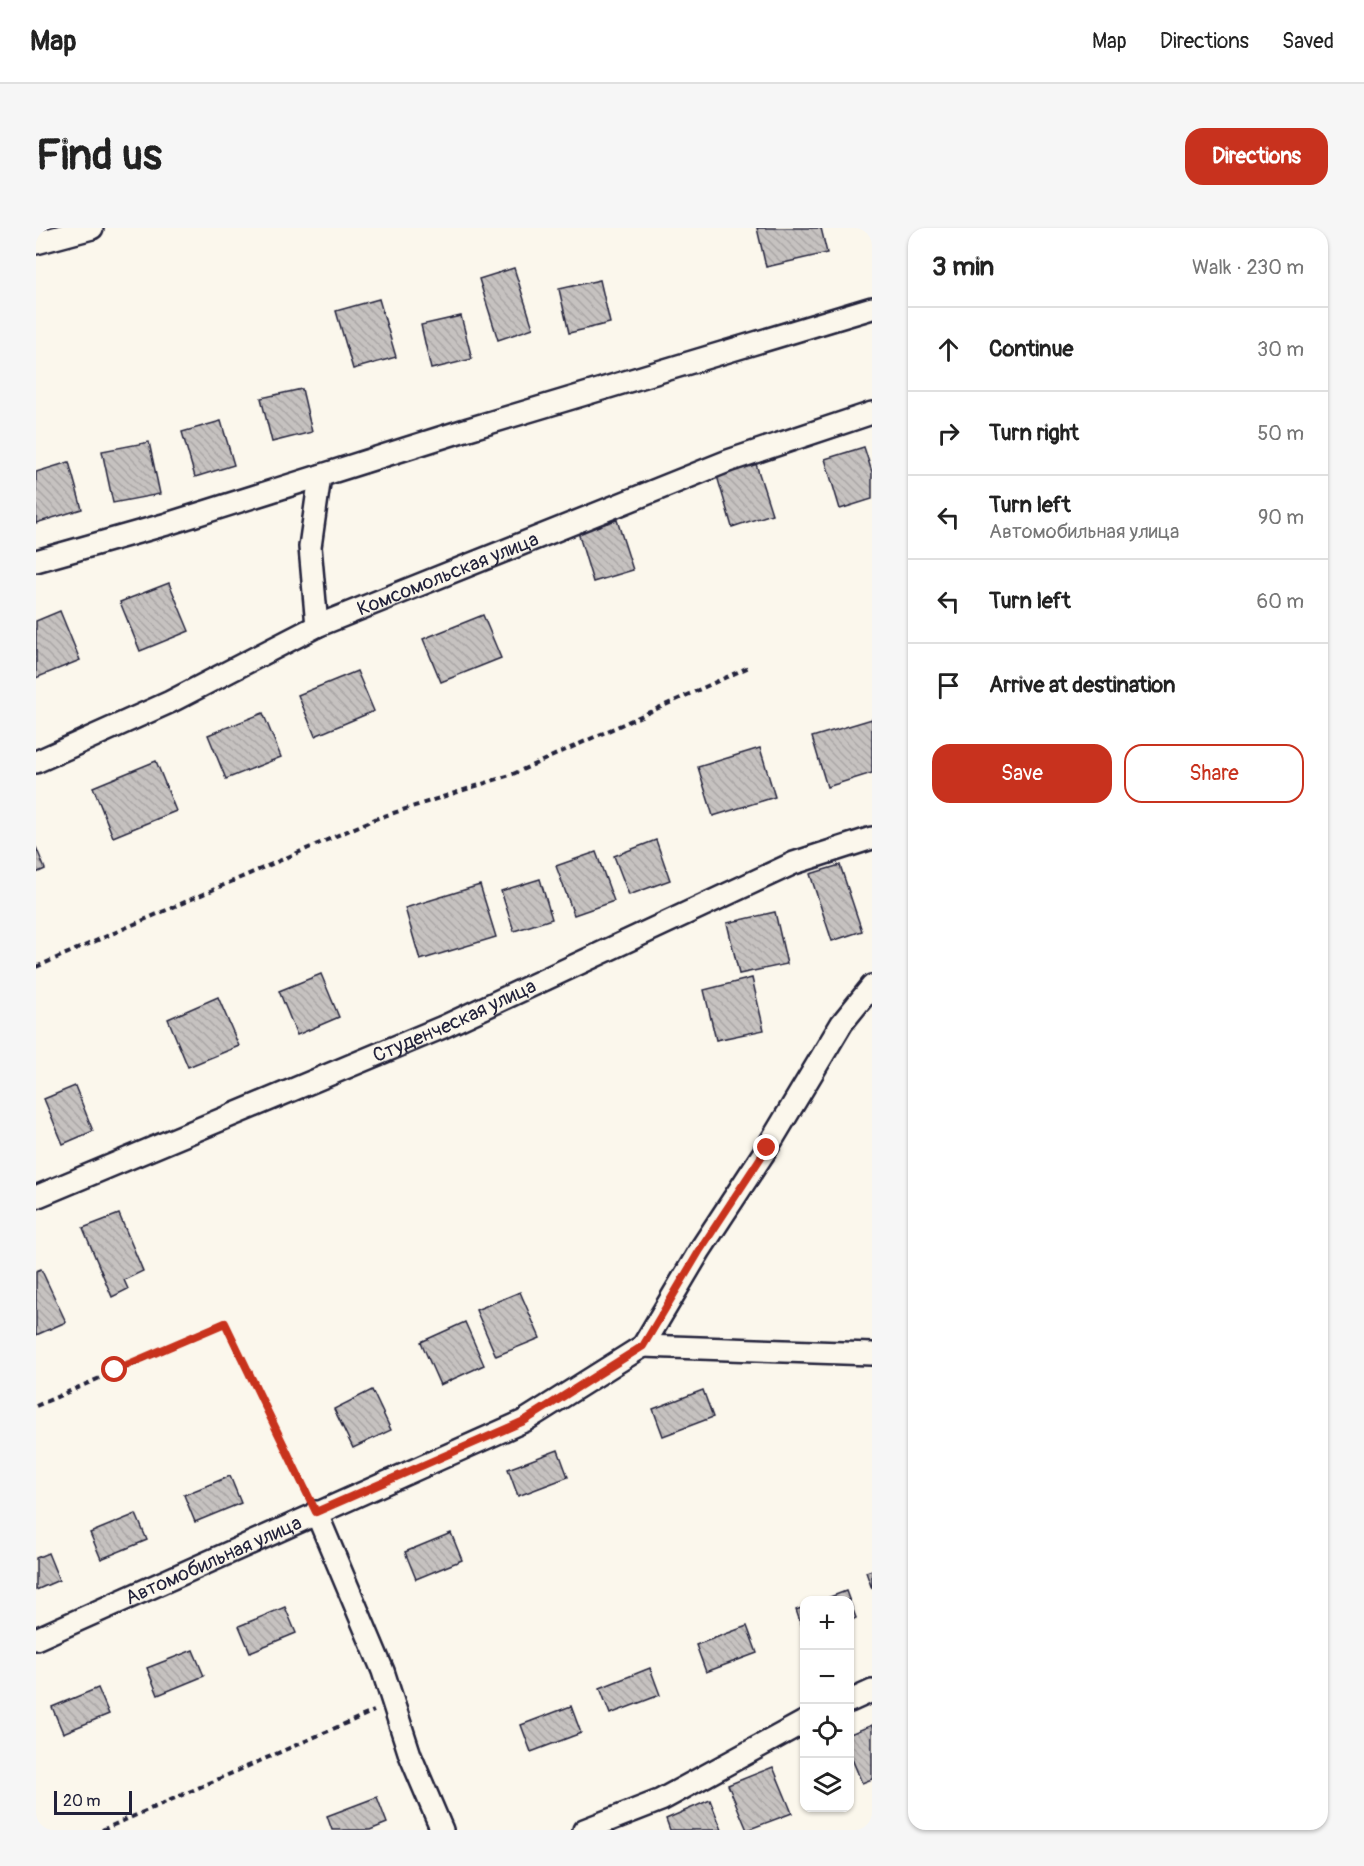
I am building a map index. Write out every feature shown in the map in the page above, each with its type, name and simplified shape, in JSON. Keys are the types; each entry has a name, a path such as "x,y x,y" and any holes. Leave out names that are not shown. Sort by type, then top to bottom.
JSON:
{"street":[{"path":"36,243 92,228"},
{"path":"36,561 167,524 872,308"},
{"name":"Комсомольская улица","path":"36,762 170,702 317,626 728,461 872,413"},
{"path":"317,626 310,547 320,476"},
{"name":"Студенческая улица","path":"36,1197 443,1027 794,863 870,844"},
{"path":"872,986 842,1023 767,1148 700,1250 643,1346 872,1354"},
{"name":"Автомобильная улица","path":"36,1639 524,1421 643,1346"},
{"path":"316,1512 383,1671 410,1755 442,1830"},
{"path":"854,1699 872,1691"},
{"path":"584,1830 661,1800 800,1724"}],"path":[{"path":"36,967 375,819 513,774 751,666"},
{"path":"36,1406 225,1323 316,1512"},
{"path":"102,1830 393,1702"}],"building":[{"path":"757,228 821,228 827,253 766,267"},
{"path":"514,268 533,328 498,340 479,279"},
{"path":"600,280 610,323 569,333 559,289"},
{"path":"379,299 396,357 353,369 336,311"},
{"path":"461,316 472,359 431,369 421,325"},
{"path":"302,389 312,432 272,442 261,398"},
{"path":"221,421 234,465 195,477 182,432"},
{"path":"149,442 160,494 113,503 102,451"},
{"path":"864,447 872,472 872,499 840,509 825,459"},
{"path":"69,462 82,509 36,523 36,472"},
{"path":"756,464 772,514 732,527 717,476"},
{"path":"617,520 633,570 593,582 578,532"},
{"path":"169,583 189,631 140,651 120,602"},
{"path":"60,611 80,660 36,678 36,621"},
{"path":"483,615 501,658 441,682 423,639"},
{"path":"357,671 374,711 315,736 298,695"},
{"path":"263,713 281,757 226,779 208,735"},
{"path":"872,719 872,773 827,787 812,737"},
{"path":"760,748 775,797 713,816 698,767"},
{"path":"156,761 176,811 113,837 93,787"},
{"path":"656,840 670,880 629,895 614,856"},
{"path":"36,847 45,869 36,873"},
{"path":"596,852 614,901 574,915 556,866"},
{"path":"840,865 862,931 832,941 810,874"},
{"path":"540,879 552,919 514,931 501,891"},
{"path":"480,885 496,937 420,960 405,908"},
{"path":"775,912 787,964 739,974 727,923"},
{"path":"321,974 339,1017 297,1035 279,991"},
{"path":"752,978 764,1030 716,1040 704,990"},
{"path":"218,997 239,1046 188,1067 168,1019"},
{"path":"75,1086 93,1131 63,1144 44,1099"},
{"path":"119,1214 143,1271 124,1280 128,1289 112,1297 83,1228"},
{"path":"41,1269 66,1322 36,1335 36,1271"},
{"path":"520,1292 540,1338 496,1356 476,1310"},
{"path":"465,1322 484,1365 440,1385 421,1342"},
{"path":"372,1390 391,1430 353,1448 334,1409"},
{"path":"703,1390 713,1417 663,1436 653,1409"},
{"path":"558,1450 568,1477 518,1496 508,1469"},
{"path":"230,1476 241,1503 195,1522 184,1495"},
{"path":"136,1514 147,1540 101,1559 90,1533"},
{"path":"451,1533 462,1560 416,1579 405,1552"},
{"path":"48,1553 59,1580 36,1590 36,1558"},
{"path":"872,1570 872,1589 866,1572"},
{"path":"846,1591 848,1596 833,1596"},
{"path":"285,1607 296,1633 250,1652 239,1626"},
{"path":"800,1608 800,1622 796,1610"},
{"path":"747,1626 757,1653 706,1672 696,1645"},
{"path":"193,1650 204,1676 158,1695 147,1668"},
{"path":"650,1668 660,1695 610,1714 600,1688"},
{"path":"98,1688 109,1714 63,1733 52,1707"},
{"path":"571,1706 581,1733 531,1752 521,1725"},
{"path":"872,1725 872,1779 862,1783 854,1764 854,1732"},
{"path":"773,1767 792,1813 747,1830 728,1785"},
{"path":"377,1797 387,1823 370,1830 332,1830 327,1816"},
{"path":"710,1800 722,1830 670,1830 666,1819"}],"route":[{"path":"115,1370 225,1323 316,1512 524,1421 643,1346 700,1250 767,1148"}]}
